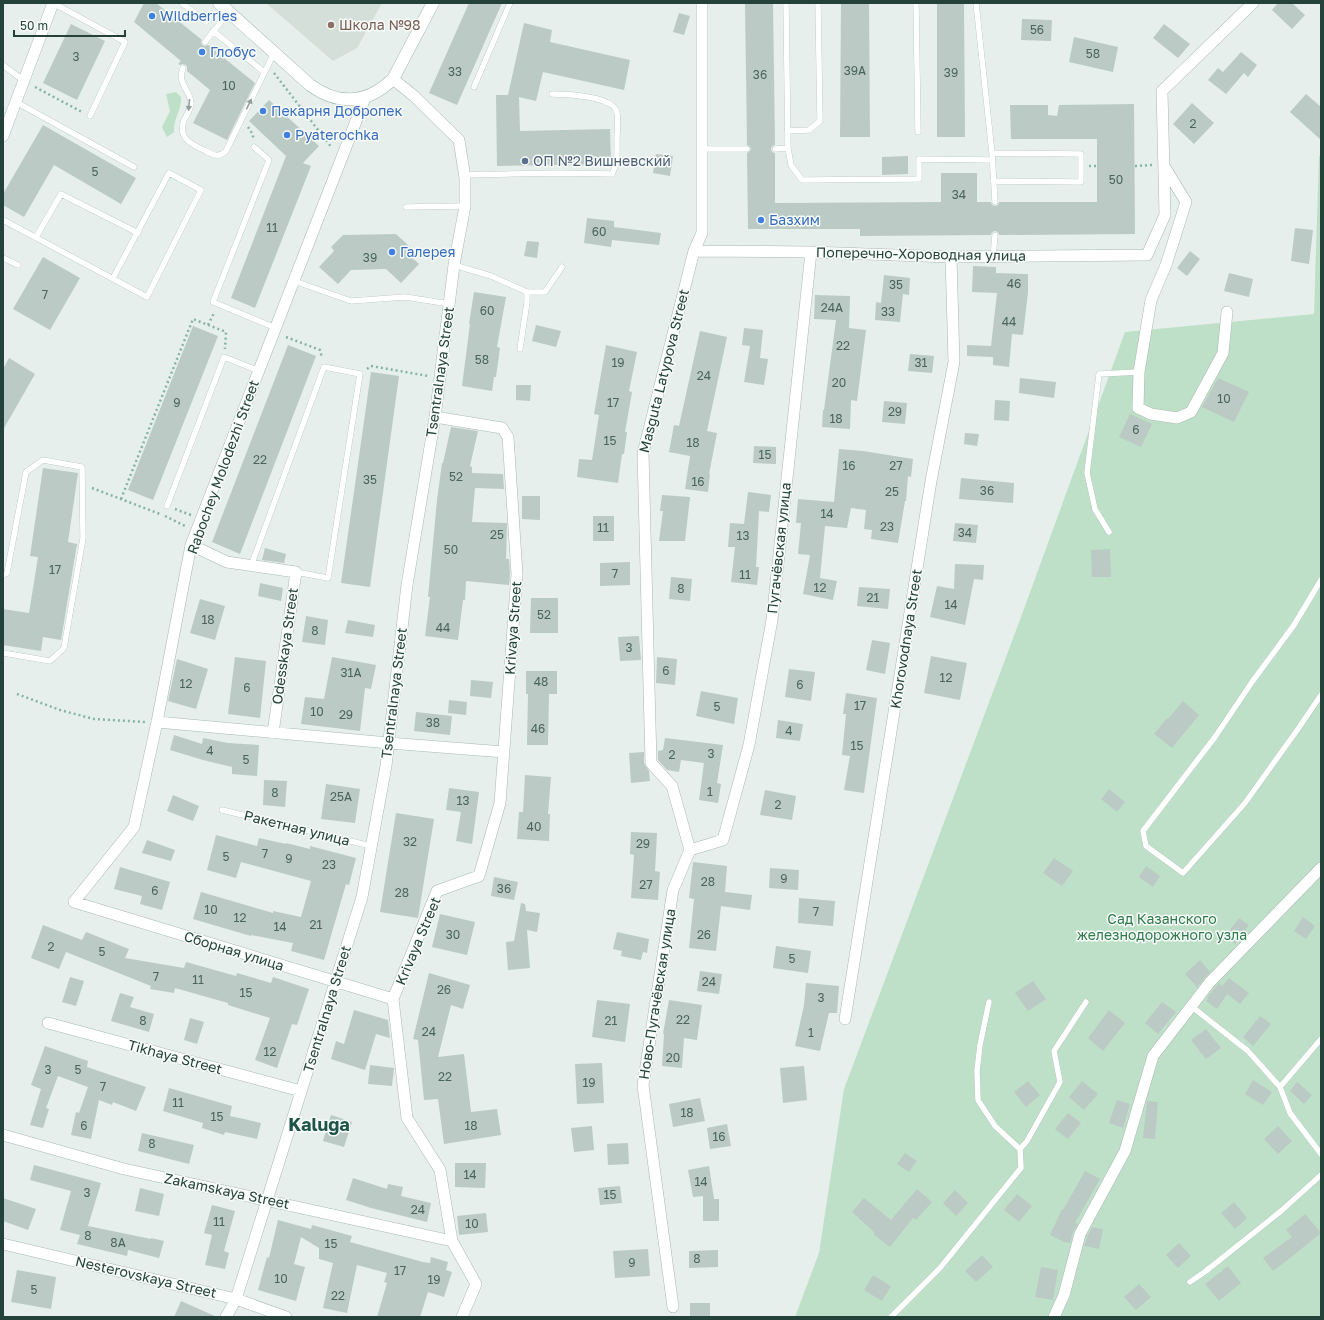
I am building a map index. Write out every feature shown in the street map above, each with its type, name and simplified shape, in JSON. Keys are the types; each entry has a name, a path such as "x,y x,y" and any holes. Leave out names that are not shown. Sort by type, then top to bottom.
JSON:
{"street":[{"path":"3,136 54,3"},
{"path":"219,3 320,92 342,100 365,98 384,88 393,79 434,3"},
{"name":"Masguta Latypova Street","path":"690,850 672,786 651,763 643,454 694,251 702,233 702,3"},
{"path":"1228,312 1223,353 1191,412 1177,418 1150,414 1138,408 1139,372 1150,300 1166,266 1186,202 1164,165 1162,91 1253,3"},
{"name":"Tsentralnaya Street","path":"226,1317 236,1298 362,897 389,743 407,584 435,417 454,266 466,206 465,175 459,140 414,96 393,79"},
{"name":"Rabochey Molodezhi Street","path":"74,902 134,827 157,722 191,545 365,98"},
{"name":"Поперечно-Хороводная улица","path":"694,251 811,252 951,257 1148,255 1165,215 1164,165"},
{"name":"Пугачёвская улица","path":"690,850 723,840 749,745 772,620 811,252"},
{"name":"Khorovodnaya Street","path":"845,1019 931,481 954,362 951,257"},
{"name":"Krivaya Street","path":"435,417 502,428 508,437 517,574 500,803 479,876 437,891 393,999 407,1118 440,1170 452,1241 476,1284 462,1317"},
{"name":"Odesskaya Street","path":"191,545 227,562 296,572 273,733"},
{"path":"157,722 504,752"},
{"name":"Ново-Пугачёвская улица","path":"673,1307 643,1085 673,890 690,850"},
{"path":"1054,1317 1064,1295 1080,1234 1126,1151 1153,1056 1210,982 1321,868"},
{"name":"Сборная улица","path":"74,902 393,999"},
{"name":"Tikhaya Street","path":"48,1023 301,1091"},
{"name":"Zakamskaya Street","path":"3,1135 124,1169 452,1241"},
{"name":"Nesterovskaya Street","path":"3,1244 236,1298 286,1317"}],"lane":[{"path":"54,3 125,42 90,116"},
{"path":"182,3 206,22"},
{"path":"474,87 510,3"},
{"path":"786,3 788,148 792,165 802,180 919,179 919,159 992,160"},
{"path":"788,131 810,130 820,121 818,3"},
{"path":"916,3 918,132"},
{"path":"976,3 992,153 995,202"},
{"path":"205,42 229,12"},
{"path":"214,31 264,72"},
{"path":"183,68 181,76 182,82 191,103 184,123 183,131 186,138 190,143 214,155 222,154 226,152 274,53"},
{"path":"3,65 24,81"},
{"path":"465,175 561,173 612,174 615,170 617,148 617,111 611,104 600,99 566,94 552,94"},
{"path":"16,102 134,167"},
{"path":"254,147 269,160 214,302 275,330"},
{"path":"775,148 788,148"},
{"path":"702,149 747,149"},
{"path":"992,153 1081,154 1081,182 994,181"},
{"path":"3,220 147,297 201,190 169,173 113,278"},
{"path":"36,237 61,194 138,233"},
{"path":"406,207 466,206"},
{"path":"994,257 995,235"},
{"path":"3,258 18,265"},
{"path":"454,266 491,276 526,292 545,292 562,267"},
{"path":"294,281 351,301 405,297 450,304"},
{"path":"520,349 527,302 526,292"},
{"path":"167,506 224,357 259,371"},
{"path":"251,566 324,367 360,374 328,578 296,572"},
{"path":"1109,532 1095,509 1087,473 1099,374 1139,372"},
{"path":"3,575 8,573 26,472 43,460 82,467 83,538 64,648 50,661 3,653"},
{"path":"1321,580 1294,625 1214,737 1143,831 1146,846 1183,873 1245,803 1321,695"},
{"name":"Ракетная улица","path":"222,810 371,846"},
{"path":"989,1002 980,1045 977,1070 978,1100 995,1126 1020,1149"},
{"path":"891,1317 940,1268 1021,1168 1020,1149 1027,1141 1060,1082 1054,1051 1086,1002"},
{"path":"1191,1006 1248,1051 1280,1087 1290,1113 1321,1154"},
{"path":"1280,1087 1321,1039"},
{"path":"1190,1282 1275,1216 1321,1174"}],"path":[{"path":"24,81 90,116"},
{"path":"242,117 253,135 254,147"},
{"path":"1135,166 1164,165"},
{"path":"121,499 193,319 226,332 224,357"},
{"path":"275,330 320,350 324,367"},
{"path":"360,374 371,366 440,378"},
{"path":"82,485 163,515 187,527"},
{"path":"167,506 192,516"},
{"path":"17,694 60,710 94,719 157,722"}],"shaded area":[{"name":"Школа №98","path":"266,3 382,3 357,48 333,61"}],"green space":[{"path":"176,92 181,97 181,102 174,132 167,137 162,127 170,111 166,94"},
{"name":"Сад Казанского железнодорожного узла","path":"1319,155 1321,157 1321,1317 795,1317 819,1253 844,1089 1021,617 1125,332 1314,314"}],"building":[{"path":"144,3 156,3 202,40 202,45 208,45 255,83 227,140 193,123 210,90 187,71 186,65 178,64 181,61 134,22"},
{"path":"469,3 502,3 457,105 429,93"},
{"path":"745,3 773,3 775,145 772,146 771,149 772,152 775,153 775,203 941,202 941,173 977,173 977,202 991,202 992,205 995,206 998,205 999,202 1097,202 1097,139 1011,139 1010,105 1048,105 1048,115 1057,116 1059,105 1134,104 1135,234 999,235 998,232 995,231 992,232 991,235 860,236 860,229 748,229 747,153 751,149 747,145"},
{"path":"841,3 869,3 870,137 840,137"},
{"path":"937,3 964,3 965,137 937,137"},
{"path":"1278,3 1292,3 1305,15 1292,29 1272,10"},
{"path":"679,13 690,16 684,35 673,32"},
{"path":"1022,19 1052,20 1051,41 1021,40"},
{"path":"524,23 552,30 550,42 630,60 624,90 543,72 536,101 519,97 520,131 610,129 611,164 497,166 496,95 508,95"},
{"path":"71,24 105,41 77,100 43,83"},
{"path":"1164,24 1190,44 1178,58 1153,38"},
{"path":"1074,37 1118,47 1113,72 1069,62"},
{"path":"1241,52 1257,65 1248,77 1244,73 1226,94 1208,80 1218,68 1223,72"},
{"path":"1306,94 1321,107 1321,140 1290,112"},
{"path":"269,100 319,146 303,163 311,166 255,308 231,298 286,156 249,121"},
{"path":"1192,103 1214,123 1194,144 1173,124"},
{"path":"43,125 136,178 121,204 54,165 24,217 3,205 3,194"},
{"path":"656,154 673,156 670,176 653,173"},
{"path":"908,156 908,174 882,175 882,157"},
{"path":"587,218 614,221 614,227 661,233 659,245 612,240 611,247 584,243"},
{"path":"1295,228 1313,230 1309,264 1291,261"},
{"path":"396,234 410,247 406,252 419,264 401,283 386,269 351,270 338,284 319,267 334,251 331,247 343,235"},
{"path":"527,241 539,242 537,258 524,256"},
{"path":"1190,251 1200,259 1187,276 1177,268"},
{"path":"43,257 80,278 50,330 13,309"},
{"path":"973,266 996,267 996,273 1028,274 1028,292 1023,335 1012,334 1009,367 993,365 993,357 967,356 967,345 991,346 997,293 972,292"},
{"path":"1229,273 1253,279 1249,297 1224,291"},
{"path":"884,275 910,278 909,295 903,294 900,322 875,320 876,302 881,303"},
{"path":"474,292 506,297 497,347 500,348 496,377 494,377 492,391 462,386"},
{"path":"815,295 850,296 849,328 866,330 857,401 851,400 850,429 822,427 823,410 836,320 814,319"},
{"path":"536,325 561,331 556,347 532,341"},
{"path":"193,326 218,336 153,500 128,490"},
{"path":"744,328 763,330 760,358 768,359 764,385 744,382 750,346 742,345"},
{"path":"700,331 727,337 707,431 717,433 709,474 708,492 685,489 690,456 669,452 674,425 679,426"},
{"path":"288,345 316,356 240,554 212,542"},
{"path":"606,345 637,352 629,391 632,392 625,432 627,432 624,454 622,454 618,483 577,477 579,459 592,460 599,415 594,414"},
{"path":"910,354 934,356 932,373 908,371"},
{"path":"9,358 35,374 3,430 3,369"},
{"path":"371,372 399,376 370,587 341,583"},
{"path":"1020,378 1056,382 1054,398 1019,393"},
{"path":"1218,378 1249,392 1234,422 1202,407"},
{"path":"516,385 531,385 530,401 516,400"},
{"path":"995,400 1010,401 1009,421 994,420"},
{"path":"884,401 907,403 905,424 882,422"},
{"path":"1130,414 1152,424 1141,447 1119,437"},
{"path":"451,427 478,431 470,466 472,467 472,473 503,474 504,489 475,488 472,522 507,523 506,559 509,559 510,574 509,585 466,581 465,600 463,600 458,640 425,636 430,597 428,597 437,500 442,463"},
{"path":"965,433 979,434 977,446 964,444"},
{"path":"754,446 776,447 776,464 753,463"},
{"path":"839,449 863,451 913,459 911,477 908,476 906,501 898,543 871,539 872,530 864,529 866,510 851,508 847,528 825,526 820,578 837,581 833,600 803,594 810,555 798,554 801,523 796,523 798,499 834,502"},
{"path":"43,468 78,473 68,542 77,544 61,640 43,637 41,651 3,645 3,609 29,613 38,557 30,556"},
{"path":"961,478 1014,483 1013,503 959,499"},
{"path":"748,492 771,495 769,512 759,511 756,567 759,567 757,585 731,582 735,547 728,547 730,523 744,524"},
{"path":"662,495 690,497 685,541 659,541 663,511 660,511"},
{"path":"522,496 540,496 540,520 522,519"},
{"path":"593,516 614,516 614,541 593,541"},
{"path":"955,523 978,525 976,543 953,541"},
{"path":"265,548 286,554 284,563 262,560"},
{"path":"1110,549 1111,577 1092,577 1091,550"},
{"path":"630,562 630,585 600,586 600,563"},
{"path":"955,564 984,565 983,580 974,579 965,625 930,617 937,586 954,589"},
{"path":"671,577 692,579 690,601 669,599"},
{"path":"260,583 283,588 281,601 258,596"},
{"path":"859,587 890,589 888,609 857,606"},
{"path":"531,598 558,598 558,633 530,633"},
{"path":"200,599 225,606 215,640 190,633"},
{"path":"306,616 328,620 325,645 302,642"},
{"path":"348,620 375,625 373,637 345,633"},
{"path":"639,636 641,660 620,661 618,637"},
{"path":"872,640 890,643 885,674 866,670"},
{"path":"931,656 967,663 960,700 924,693"},
{"path":"235,657 266,661 260,718 228,714"},
{"path":"332,657 376,665 371,689 365,688 360,731 301,724 305,697 324,699"},
{"path":"657,657 677,659 675,685 656,683"},
{"path":"177,659 208,669 196,709 168,701"},
{"path":"789,669 815,672 811,701 785,697"},
{"path":"526,671 557,671 557,694 549,694 548,745 527,745 528,694 526,694"},
{"path":"471,680 493,682 491,698 470,696"},
{"path":"701,691 738,698 734,724 696,716"},
{"path":"846,693 877,698 864,793 844,790 850,756 842,755 846,714 843,714"},
{"path":"449,700 467,702 466,715 448,713"},
{"path":"1183,701 1199,715 1172,748 1154,734"},
{"path":"416,712 452,716 450,735 414,731"},
{"path":"778,720 803,724 800,741 776,738"},
{"path":"174,735 202,744 203,738 228,743 259,745 257,776 232,774 232,767 170,750"},
{"path":"665,738 723,745 717,783 721,784 718,803 699,800 704,763 681,760 679,772 667,770 658,760 658,751 663,750"},
{"path":"644,752 644,763 649,771 650,781 631,783 629,753"},
{"path":"525,775 551,777 548,814 550,814 549,841 517,839 519,812 523,812"},
{"path":"264,780 287,781 285,807 263,805"},
{"path":"326,784 360,789 355,823 321,819"},
{"path":"449,788 479,792 472,844 456,841 461,812 446,810"},
{"path":"1109,789 1125,802 1117,812 1101,799"},
{"path":"765,790 796,796 792,820 760,815"},
{"path":"173,795 199,806 193,821 167,811"},
{"path":"396,813 434,819 418,918 380,912"},
{"path":"631,832 657,833 655,871 660,872 658,900 631,898 634,855 630,854"},
{"path":"216,835 257,846 259,838 310,849 310,846 356,858 349,885 346,884 324,960 291,951 293,943 251,936 193,919 201,892 273,913 273,911 301,917 311,881 241,862 236,878 207,870"},
{"path":"147,840 175,850 171,861 142,853"},
{"path":"1054,858 1073,871 1062,886 1043,873"},
{"path":"693,862 727,866 725,892 752,895 750,910 721,906 716,951 689,948 694,899 689,898"},
{"path":"1146,866 1160,876 1153,887 1139,877"},
{"path":"120,867 170,882 162,910 140,904 142,896 114,889"},
{"path":"770,868 799,870 798,890 769,888"},
{"path":"494,877 518,882 514,900 491,896"},
{"path":"799,898 835,901 833,926 798,923"},
{"path":"521,903 525,904 526,911 540,913 537,932 527,930 530,968 508,970 506,942 514,941"},
{"path":"440,914 475,922 467,955 432,947"},
{"path":"1303,917 1315,926 1306,939 1294,931"},
{"path":"1239,918 1249,925 1235,944 1225,936"},
{"path":"43,925 82,940 86,932 129,949 125,958 184,968 186,962 236,976 237,973 271,983 273,977 309,989 297,1025 292,1024 277,1068 255,1060 270,1018 228,1005 228,1003 175,988 174,993 150,989 151,986 66,952 59,969 31,958"},
{"path":"617,932 649,939 647,953 643,952 641,960 621,956 622,951 613,949"},
{"path":"776,946 811,951 808,973 773,968"},
{"path":"1200,960 1210,972 1197,987 1185,974"},
{"path":"700,971 722,974 719,994 697,991"},
{"path":"429,973 470,985 463,1009 451,1005 438,1057 464,1054 471,1112 497,1109 501,1135 444,1144 438,1099 424,1100 418,1040 413,1039"},
{"path":"70,977 84,981 76,1006 62,1002"},
{"path":"1229,978 1249,993 1240,1004 1227,994 1217,1009 1206,1001 1208,999 1207,998 1219,983 1222,986"},
{"path":"1033,981 1046,999 1028,1011 1015,993"},
{"path":"806,983 839,986 837,1013 829,1013 820,1051 795,1046 804,1005"},
{"path":"120,993 134,997 130,1007 154,1014 149,1032 111,1021"},
{"path":"597,1000 630,1004 625,1042 592,1037"},
{"path":"669,1000 702,1005 697,1040 684,1038 682,1068 662,1066 663,1034"},
{"path":"1162,1002 1176,1012 1158,1034 1145,1023"},
{"path":"354,1010 388,1020 390,1038 376,1034 365,1070 331,1059 336,1041 344,1044"},
{"path":"1109,1010 1125,1023 1103,1051 1088,1038"},
{"path":"1260,1016 1271,1024 1253,1046 1243,1037"},
{"path":"190,1018 204,1022 197,1044 184,1040"},
{"path":"1206,1029 1221,1048 1206,1059 1191,1040"},
{"path":"45,1046 88,1061 87,1067 146,1087 136,1111 113,1102 112,1105 99,1100 91,1139 71,1135 76,1112 79,1113 88,1087 58,1076 46,1108 49,1109 43,1128 30,1125 41,1089 31,1085"},
{"path":"602,1063 604,1103 577,1104 575,1064"},
{"path":"370,1065 394,1068 392,1086 368,1084"},
{"path":"804,1066 807,1100 783,1103 780,1068"},
{"path":"1253,1080 1272,1092 1263,1105 1245,1094"},
{"path":"1028,1081 1040,1095 1026,1107 1014,1092"},
{"path":"1082,1081 1098,1094 1084,1110 1069,1097"},
{"path":"1297,1082 1312,1095 1304,1104 1290,1091"},
{"path":"169,1088 232,1106 230,1116 261,1123 257,1139 225,1132 224,1135 202,1128 203,1123 163,1111"},
{"path":"700,1098 705,1121 673,1127 669,1104"},
{"path":"1117,1100 1130,1104 1123,1128 1109,1123"},
{"path":"1147,1101 1158,1102 1155,1139 1143,1138"},
{"path":"1068,1113 1081,1123 1068,1139 1055,1129"},
{"path":"331,1115 352,1122 344,1147 323,1141"},
{"path":"727,1124 731,1146 710,1149 707,1128"},
{"path":"592,1126 594,1150 574,1152 571,1128"},
{"path":"1278,1126 1292,1141 1278,1154 1264,1139"},
{"path":"142,1133 194,1145 189,1164 138,1151"},
{"path":"628,1143 629,1164 608,1165 607,1144"},
{"path":"905,1153 917,1161 909,1172 897,1164"},
{"path":"455,1163 486,1163 485,1188 455,1187"},
{"path":"34,1165 101,1183 88,1226 164,1241 159,1258 128,1250 127,1256 77,1244 80,1235 60,1230 71,1191 30,1180"},
{"path":"709,1166 714,1199 719,1199 719,1221 703,1221 703,1196 693,1197 688,1170"},
{"path":"1085,1171 1100,1179 1075,1223 1078,1224 1073,1232 1070,1243 1064,1242 1050,1235 1062,1209 1063,1210"},
{"path":"353,1178 387,1189 388,1184 403,1187 401,1196 431,1203 427,1222 346,1200"},
{"path":"620,1186 622,1203 600,1205 598,1188"},
{"path":"140,1188 164,1194 159,1216 135,1211"},
{"path":"917,1189 932,1202 916,1220 913,1218 890,1247 873,1234 875,1233 852,1212 864,1198 891,1220"},
{"path":"955,1190 968,1203 956,1216 943,1203"},
{"path":"1017,1194 1032,1206 1019,1222 1004,1210"},
{"path":"3,1198 36,1209 28,1230 3,1221"},
{"path":"1234,1202 1247,1218 1235,1229 1221,1213"},
{"path":"212,1205 235,1211 224,1251 229,1253 225,1269 205,1265 212,1235 204,1233"},
{"path":"486,1213 488,1232 459,1235 457,1216"},
{"path":"1305,1214 1321,1233 1273,1271 1263,1258 1292,1237 1286,1230"},
{"path":"278,1220 311,1229 312,1225 352,1236 350,1242 423,1262 430,1263 431,1257 448,1262 446,1270 452,1272 444,1297 428,1292 420,1317 377,1317 387,1283 384,1282 387,1273 357,1265 347,1313 323,1308 333,1263 319,1259 319,1248 301,1237 294,1264 305,1267 296,1301 258,1290 267,1257 269,1258"},
{"path":"1092,1227 1103,1229 1099,1249 1084,1246"},
{"path":"1179,1243 1191,1256 1178,1268 1166,1255"},
{"path":"648,1249 650,1276 615,1278 613,1251"},
{"path":"718,1250 718,1267 689,1268 689,1251"},
{"path":"982,1255 993,1267 976,1282 965,1271"},
{"path":"1228,1266 1241,1283 1219,1301 1205,1284"},
{"path":"1041,1267 1058,1270 1053,1300 1035,1297"},
{"path":"17,1270 56,1277 51,1309 11,1302"},
{"path":"873,1275 891,1286 882,1301 864,1290"},
{"path":"1139,1284 1151,1297 1136,1310 1124,1297"},
{"path":"181,1301 217,1317 174,1317"},
{"path":"690,1303 710,1303 710,1317 690,1317"}],"place":[{"name":"Wildberries","path":"152,16"},
{"name":"Школа №98","path":"331,25"},
{"name":"Глобус","path":"202,52"},
{"name":"Пекарня Добропек","path":"263,111"},
{"name":"Pyaterochka","path":"287,135"},
{"name":"ОП №2 Вишневский","path":"525,161"},
{"name":"Базхим","path":"761,220"},
{"name":"Галерея","path":"392,252"}],"district":[{"name":"Kaluga","path":"319,1125"}]}
